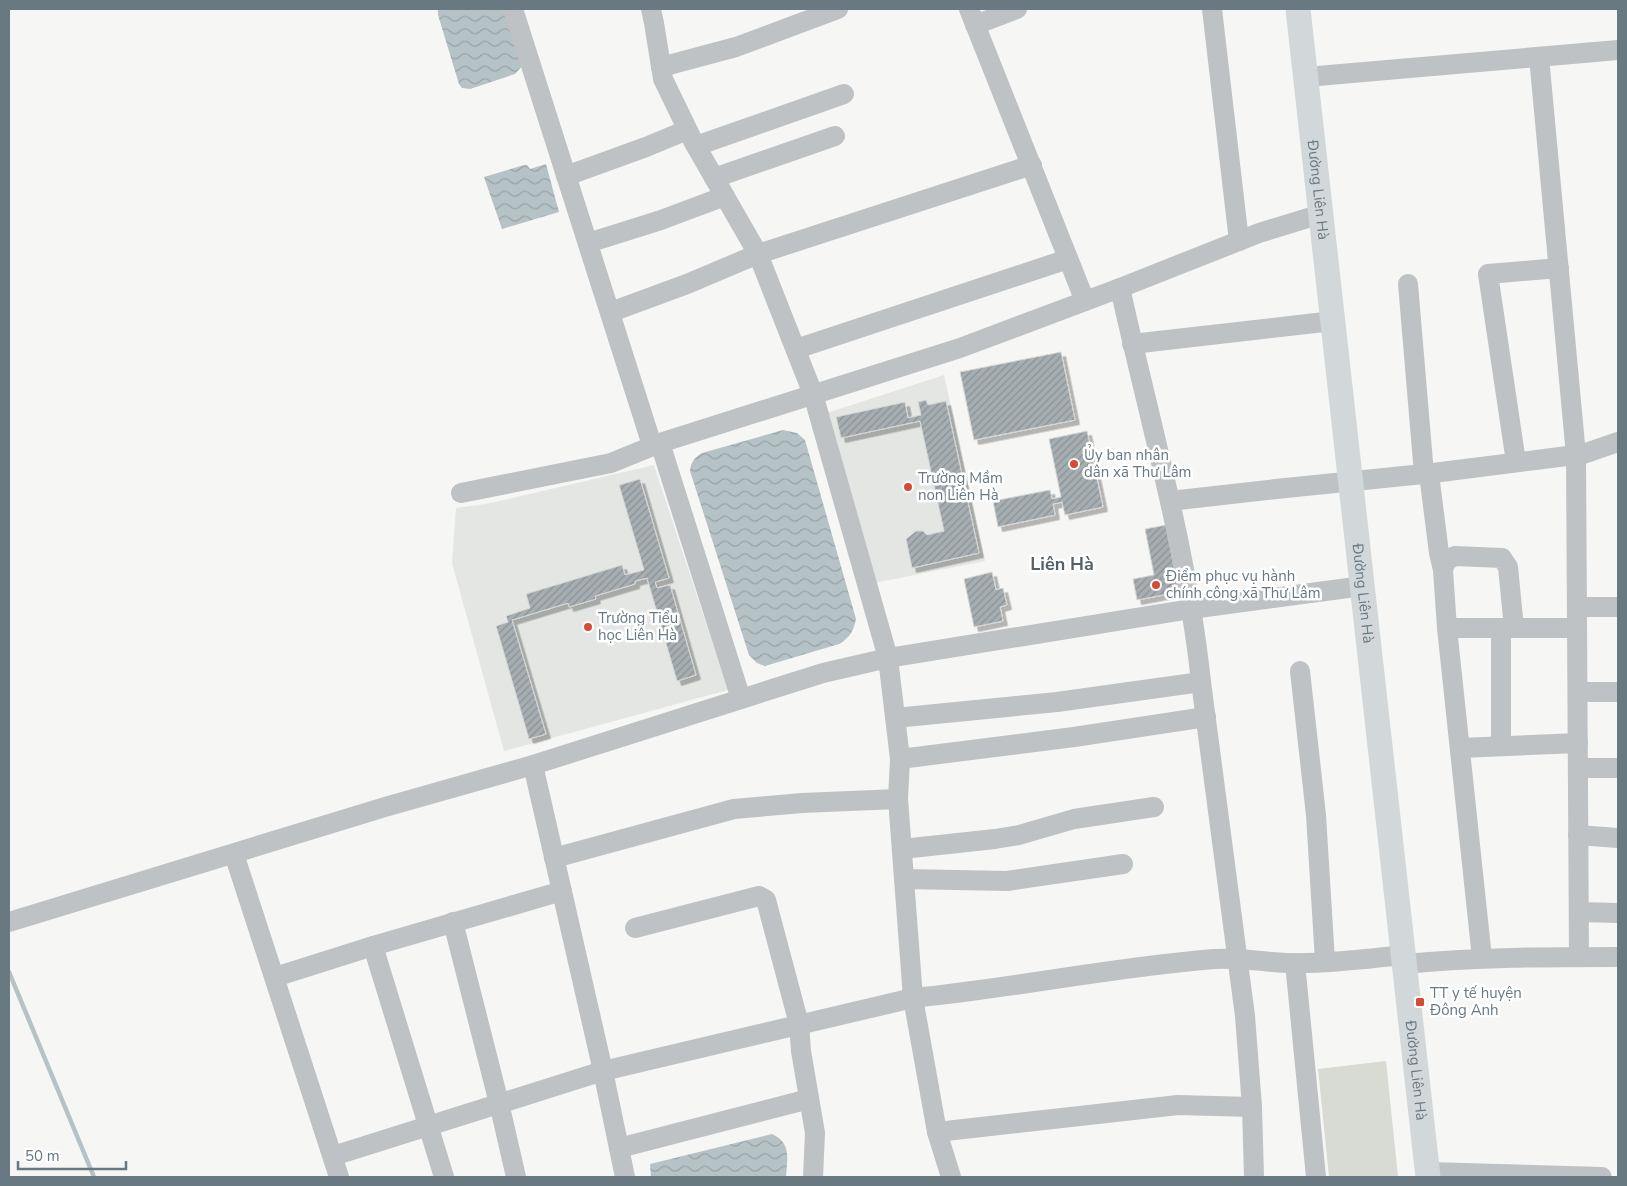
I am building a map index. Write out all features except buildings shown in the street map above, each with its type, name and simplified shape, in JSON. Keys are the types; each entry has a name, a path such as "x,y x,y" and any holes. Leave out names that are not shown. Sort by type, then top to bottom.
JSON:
{"main road":[{"name":"Đường Liên Hà","path":"1298,9 1428,1174"}],"street":[{"path":"513,9 610,312 741,699"},
{"path":"650,9 663,80 691,138 758,254 813,394 888,658 900,760 898,799 913,998 939,1144 951,1177"},
{"path":"661,67 736,47 838,9"},
{"path":"1017,9 972,17 1085,301"},
{"path":"1212,9 1239,241"},
{"path":"1306,77 1618,50"},
{"path":"1539,57 1576,455 1579,957"},
{"path":"566,176 646,147 691,138 844,94"},
{"path":"714,178 836,136"},
{"path":"610,312 687,284 758,254 1032,166"},
{"path":"588,243 661,220 725,196"},
{"path":"461,493 611,463 656,444 960,348 1259,233 1321,214"},
{"path":"796,349 1068,258"},
{"path":"1516,462 1488,274 1559,268"},
{"path":"1408,284 1426,474 1443,570 1447,628 1482,958"},
{"path":"1120,288 1170,501 1196,637 1245,1016 1252,1107 1254,1177"},
{"path":"1132,344 1333,321"},
{"path":"1170,501 1426,474 1576,455 1618,442"},
{"path":"1443,570 1446,561 1455,556 1502,558 1508,567 1501,746"},
{"path":"9,922 533,765 823,673 888,658 1191,609 1363,586"},
{"path":"1577,607 1618,607"},
{"path":"1447,628 1577,628"},
{"path":"1300,671 1316,815 1325,961"},
{"path":"895,718 1057,702 1201,682"},
{"path":"1578,692 1618,692"},
{"path":"900,760 1206,717"},
{"path":"1460,748 1578,743"},
{"path":"533,765 603,1071 625,1177"},
{"path":"1578,768 1618,768"},
{"path":"554,858 734,809 802,803 898,799"},
{"path":"902,849 995,839 1019,835 1074,819 1154,807"},
{"path":"1578,835 1618,838"},
{"path":"234,854 339,1177"},
{"path":"904,879 1007,881 1123,864"},
{"path":"275,977 372,946 562,891"},
{"path":"635,928 759,896 763,897 768,905 799,1024 801,1051 815,1133 813,1177"},
{"path":"1579,912 1618,913"},
{"path":"453,922 516,1177"},
{"path":"372,946 444,1177"},
{"path":"333,1156 603,1071 913,998 955,994 1066,977 1207,959 1295,962 1618,957"},
{"path":"1295,962 1316,1177"},
{"path":"619,1148 809,1099"},
{"path":"937,1132 1178,1105 1252,1107"},
{"path":"1428,1174 1595,1177"}],"shaded area":[{"name":"Trường Mầm non Liên Hà","path":"944,375 985,561 874,583 827,413"},
{"name":"Trường Tiểu học Liên Hà","path":"654,465 728,690 504,751 452,563 456,508 486,504"},
{"path":"1386,1061 1398,1177 1329,1177 1318,1069"}],"water":[{"path":"438,9 505,9 522,66 515,74 470,89 462,88 459,84 438,15"},
{"path":"546,164 559,212 502,229 484,177 524,165 527,165 530,169"},
{"path":"783,430 797,433 805,440 856,619 850,634 839,644 765,666 757,663 749,655 690,471 693,461 702,453"},
{"path":"772,1134 783,1142 787,1152 786,1177 651,1177 650,1164"}],"waterway":[{"path":"9,972 94,1177"}],"place":[{"name":"Ủy ban nhân dân xã Thư Lâm","path":"1074,464"},
{"name":"Trường Mầm non Liên Hà","path":"908,487"},
{"name":"Điểm phục vụ hành chính công xã Thư Lâm","path":"1156,585"},
{"name":"Trường Tiểu học Liên Hà","path":"588,627"},
{"name":"TT y tế huyện Đông Anh","path":"1420,1002"}],"district":[{"name":"Liên Hà","path":"1062,564"}]}
